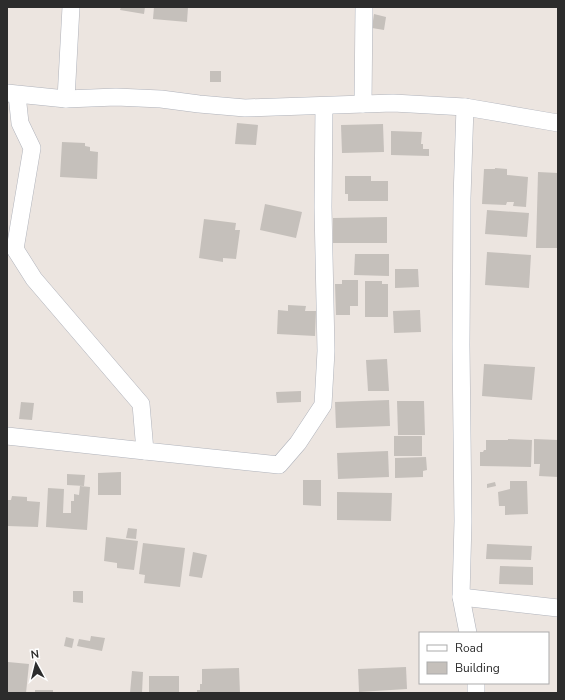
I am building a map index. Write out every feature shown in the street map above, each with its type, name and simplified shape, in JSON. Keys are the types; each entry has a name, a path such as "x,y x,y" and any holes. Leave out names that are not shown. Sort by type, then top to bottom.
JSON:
{"street":[{"path":"66,99 71,7"},
{"path":"363,104 364,7"},
{"path":"145,450 141,404 34,279 16,249 32,148 20,123 12,94 66,99 116,97 161,99 245,108 393,103 465,107 558,123"},
{"path":"7,436 280,465 298,443 323,405 326,351 324,106"},
{"path":"465,107 460,345 463,521 461,598 468,632"},
{"path":"461,598 558,608"}],"building":[{"path":"121,7 145,7 144,14 120,10"},
{"path":"154,7 188,7 187,22 153,19"},
{"path":"374,14 386,17 384,30 372,28"},
{"path":"210,71 221,71 221,82 210,82"},
{"path":"237,123 258,125 256,145 235,144"},
{"path":"383,124 384,152 342,153 341,125"},
{"path":"391,131 422,132 421,144 423,144 423,149 429,149 429,156 391,155"},
{"path":"62,142 85,143 85,146 90,147 90,151 98,152 97,179 60,177"},
{"path":"484,169 507,169 507,175 528,177 526,207 513,206 514,202 507,202 506,205 482,204"},
{"path":"538,172 558,173 558,248 536,248"},
{"path":"345,176 371,176 371,181 388,181 388,201 348,201 348,194 345,194"},
{"path":"265,204 302,212 296,238 260,230"},
{"path":"487,210 529,213 527,237 485,234"},
{"path":"387,217 387,243 333,243 333,218"},
{"path":"204,219 236,223 235,230 240,230 236,259 223,258 223,262 199,258"},
{"path":"487,252 531,255 529,288 485,285"},
{"path":"355,254 389,254 389,276 354,275"},
{"path":"395,269 418,269 419,287 395,288"},
{"path":"342,280 358,280 358,306 350,306 350,315 336,315 335,284 342,284"},
{"path":"365,281 382,281 382,284 388,284 388,317 365,317"},
{"path":"288,305 306,306 305,311 316,311 315,336 277,334 278,310 288,311"},
{"path":"420,310 421,332 394,333 393,311"},
{"path":"387,359 389,391 368,391 366,360"},
{"path":"484,364 535,367 532,400 482,396"},
{"path":"301,391 301,402 277,403 276,392"},
{"path":"389,400 390,426 336,428 335,402"},
{"path":"397,401 424,401 425,435 398,435"},
{"path":"21,402 34,403 32,420 19,419"},
{"path":"394,436 422,436 422,456 394,456"},
{"path":"534,439 558,440 558,477 539,476 540,464 534,464"},
{"path":"486,440 532,440 531,467 480,466 480,452 486,450"},
{"path":"388,451 389,477 338,479 337,453"},
{"path":"426,457 427,470 423,471 423,477 395,478 395,458"},
{"path":"121,472 121,495 98,495 98,473"},
{"path":"67,474 85,475 84,486 67,485"},
{"path":"303,480 321,480 321,506 303,505"},
{"path":"510,481 527,481 528,514 505,515 505,506 499,506 498,492 510,489"},
{"path":"495,482 496,486 487,488 487,484"},
{"path":"80,486 90,487 87,530 46,527 48,488 64,489 63,513 71,513 71,501 74,501 74,494 79,495"},
{"path":"337,492 392,493 391,521 337,520"},
{"path":"12,496 27,497 27,501 40,502 38,527 7,526 7,500 11,500"},
{"path":"128,528 137,529 136,539 126,538"},
{"path":"106,537 138,541 134,570 117,568 117,563 104,561"},
{"path":"143,543 185,548 180,587 144,583 145,575 139,574"},
{"path":"487,544 532,546 531,560 486,559"},
{"path":"193,552 207,555 202,578 189,576"},
{"path":"500,566 533,567 533,585 499,584"},
{"path":"73,591 83,591 83,603 73,602"},
{"path":"91,636 105,638 102,651 77,646 79,639 90,641"},
{"path":"66,637 74,639 72,648 64,646"},
{"path":"8,662 29,664 26,693 7,693"},
{"path":"406,667 407,689 359,692 358,669"},
{"path":"239,668 240,693 197,693 197,690 200,690 200,684 202,684 202,669"},
{"path":"132,671 143,672 142,693 130,693"},
{"path":"149,676 179,676 179,693 149,693"},
{"path":"35,690 53,690 53,693 35,693"}]}
